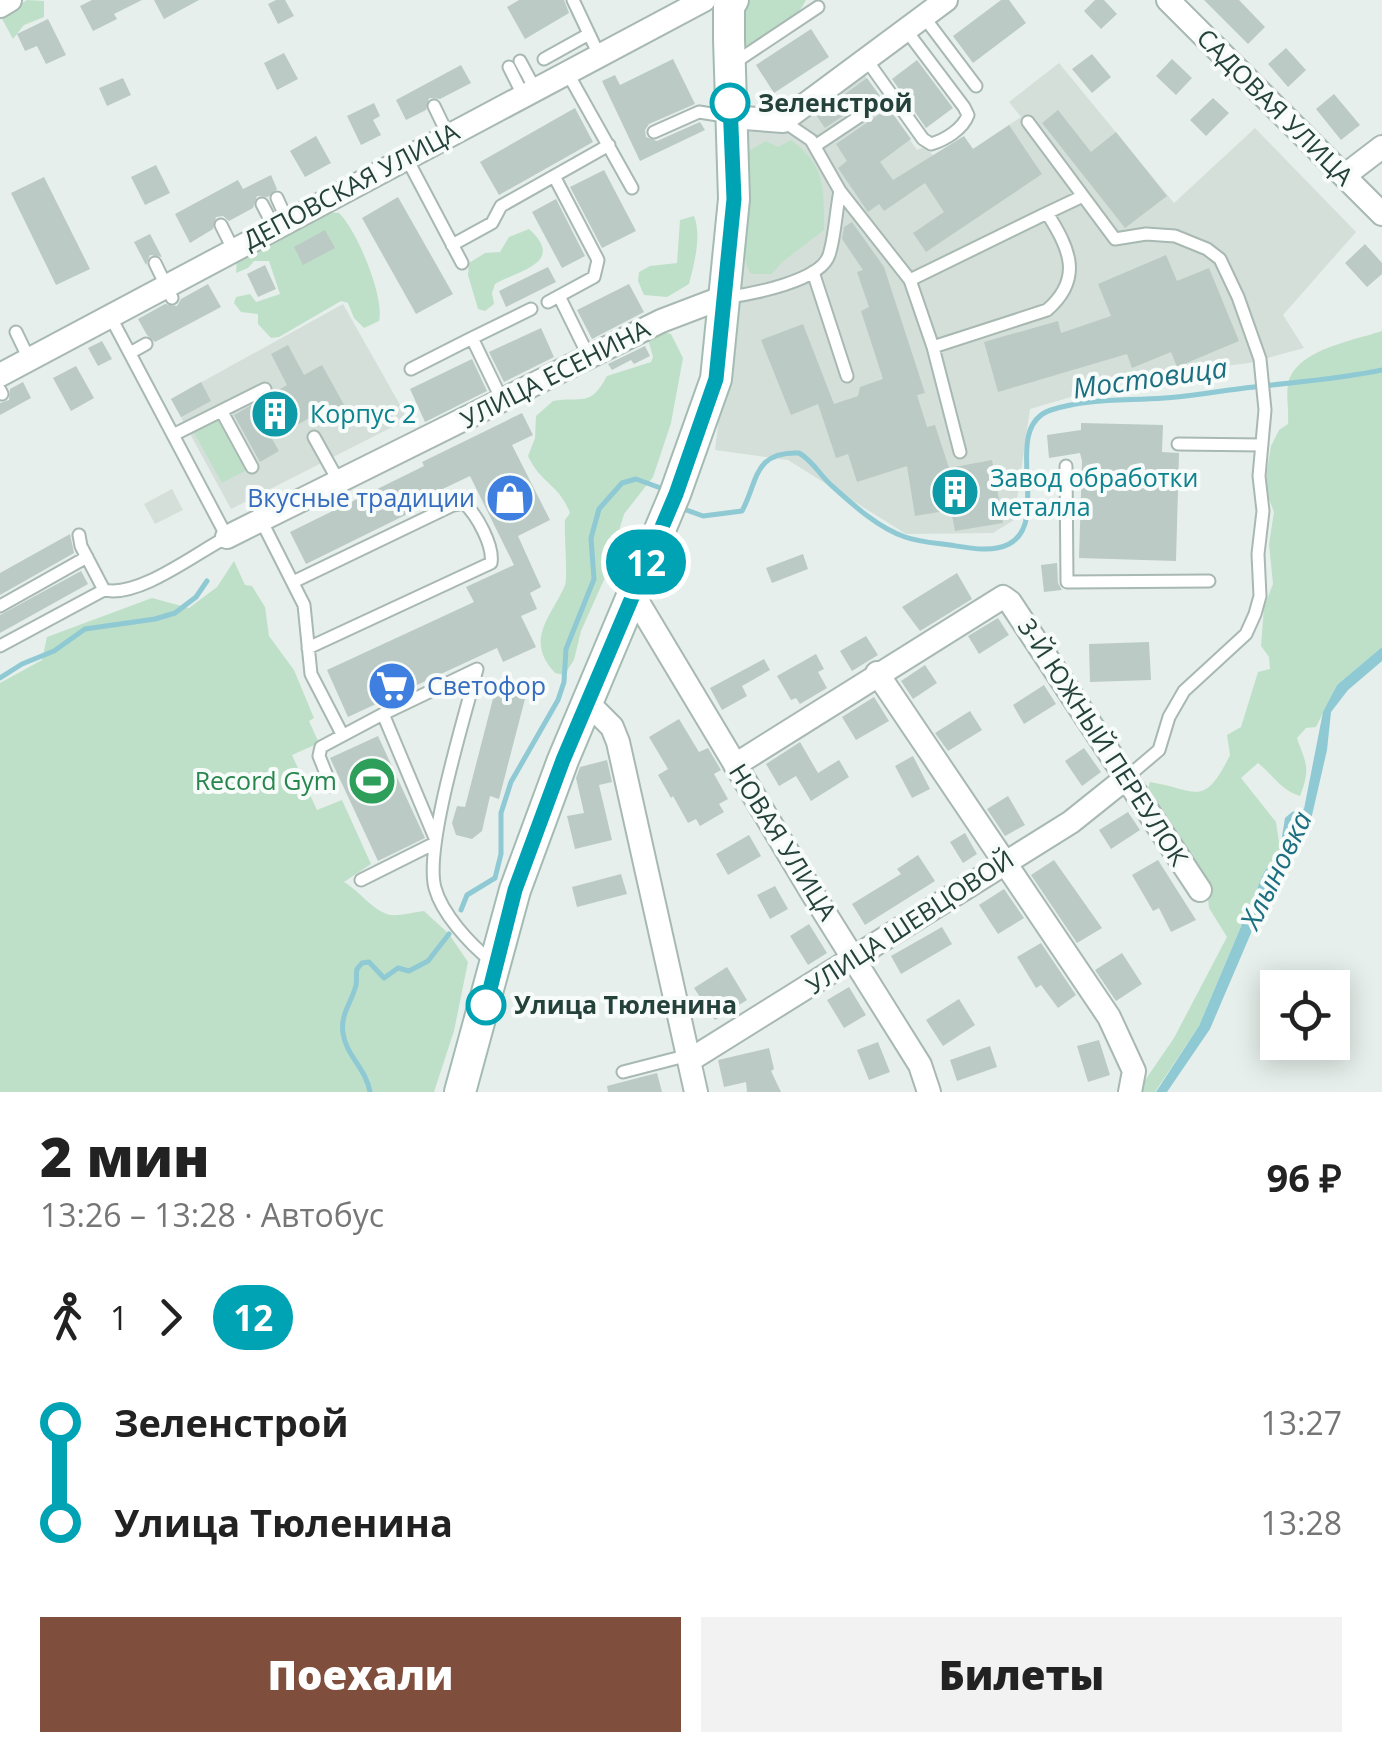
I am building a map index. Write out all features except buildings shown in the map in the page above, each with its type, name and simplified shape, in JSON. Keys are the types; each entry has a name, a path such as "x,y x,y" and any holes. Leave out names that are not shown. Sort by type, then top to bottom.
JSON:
{"main road":[{"name":"ДЕПОВСКАЯ УЛИЦА","path":"460,1092 515,890 563,760 671,503 716,379 734,199 729,52 721,2"}],"street":[{"path":"0,6 10,0"},
{"path":"731,117 783,121 946,0"},
{"name":"САДОВАЯ УЛИЦА","path":"1168,0 1382,214"},
{"name":"ДЕПОВСКАЯ УЛИЦА","path":"5,383 29,359 164,282 233,249 279,215 406,157 567,72 594,45 721,2"},
{"path":"1344,176 1382,147"},
{"name":"УЛИЦА ЕСЕНИНА","path":"228,538 661,320 724,298"},
{"name":"НОВАЯ УЛИЦА","path":"633,594 920,1064 929,1092"},
{"name":"3-Й ЮЖНЫЙ ПЕРЕУЛОК","path":"877,673 1003,596 1200,890"},
{"path":"735,765 877,673 1109,1017 1134,1071 1130,1092"},
{"path":"588,704 612,727 618,742 696,1092"},
{"name":"УЛИЦА ШЕВЦОВОЙ","path":"689,1058 1071,822 1126,778"}],"lane":[{"path":"544,59 594,45 574,0"},
{"path":"729,52 818,8"},
{"path":"866,59 922,139 931,144 940,142 964,124 968,115 915,23"},
{"path":"915,23 976,86"},
{"path":"515,64 529,92"},
{"path":"567,72 632,188"},
{"path":"434,106 448,135"},
{"path":"816,146 875,106"},
{"path":"654,132 698,112 731,117"},
{"path":"783,121 816,146 840,191 910,280 933,347 960,452"},
{"path":"1028,122 1115,238 1175,236 1208,249 1220,259 1238,297 1261,367 1265,410 1260,596 1256,614 1246,634 1184,691 1169,717 1159,750 1126,778"},
{"path":"452,245 492,222 501,206 608,145"},
{"path":"406,157 462,263"},
{"path":"554,176 598,260 594,277 553,299 589,356"},
{"path":"724,298 754,295 813,272 829,259 840,191"},
{"path":"910,280 1083,196"},
{"path":"262,204 279,215"},
{"path":"933,347 1048,310 1060,299 1070,276 1069,255 1047,213"},
{"path":"221,225 233,249"},
{"path":"813,272 847,376"},
{"path":"412,369 530,309"},
{"path":"0,646 104,590 138,586 228,538 109,314"},
{"path":"16,332 29,359"},
{"path":"472,338 502,400"},
{"path":"130,353 146,344"},
{"path":"173,435 264,389"},
{"path":"222,412 252,467"},
{"path":"314,437 339,482"},
{"path":"1178,444 1262,445"},
{"path":"1066,466 1067,582 1209,582"},
{"path":"292,582 464,503 471,509 493,553 490,563 308,648"},
{"path":"261,520 304,605 312,674 342,734"},
{"path":"80,535 104,590"},
{"path":"0,606 87,558"},
{"path":"332,786 319,756 326,741 476,669 435,840 434,886 445,910 496,964"},
{"path":"383,714 435,840"},
{"path":"361,880 435,840"},
{"path":"623,1072 689,1058"}],"shaded area":[{"path":"1059,63 1174,203 1255,128 1356,232 1283,315 1304,348 1249,363 1143,376 1030,409 1014,520 993,533 906,534 788,460 715,450 735,290 738,130 863,73 917,150 926,146 943,169 1021,117 1009,102"},
{"path":"343,304 408,419 231,509 171,399"},
{"path":"172,489 183,510 155,524 144,504"}],"green space":[{"path":"27,0 44,1 44,17 24,25 13,39 1,17"},
{"path":"750,0 806,0 794,17 777,30 739,48 741,24"},
{"path":"791,140 811,159 821,179 824,230 772,274 751,274 742,232 750,150 766,141 778,147"},
{"path":"328,212 339,213 361,249 378,297 379,321 364,328 354,318 348,303 341,301 271,338 258,324 258,314 241,312 234,303 236,297 250,294 256,302 280,294 269,261 254,261 236,273 237,258"},
{"path":"694,216 697,241 689,284 667,297 644,295 639,272 650,266 677,263 680,220"},
{"path":"529,229 543,250 541,258 495,284 494,304 485,311 478,309 468,275 469,263 485,253 500,252 509,237"},
{"path":"659,331 671,334 683,358 671,423 653,477 624,514 607,573 581,631 574,660 564,675 555,673 541,649 541,638 565,585 565,520 570,513 528,456 535,438 536,416 553,401 590,397 607,376 651,362 647,336"},
{"path":"1382,331 1382,647 1337,685 1316,727 1306,728 1297,738 1306,766 1300,796 1282,786 1258,763 1241,778 1276,822 1280,849 1264,872 1199,1026 1155,1092 1137,1092 1174,1038 1227,937 1209,908 1206,881 1181,839 1146,794 1150,782 1197,792 1213,783 1230,755 1227,735 1241,727 1258,672 1270,669 1269,657 1261,646 1264,607 1273,584 1269,544 1274,512 1266,491 1267,470 1271,446 1279,430 1288,424 1287,389 1293,372 1327,348"},
{"path":"219,418 247,470 222,483 193,431"},
{"path":"234,561 245,585 252,586 265,607 269,636 294,670 314,718 309,721 319,743 292,755 317,810 342,800 371,864 344,882 384,913 424,911 449,934 468,962 454,1031 434,1092 0,1092 0,683 42,660 47,637 152,598 189,608 217,587"}],"water":[{"name":"Хлыновка","path":"1382,647 1382,661 1348,690 1331,712 1327,750 1310,824 1269,891 1210,1029 1167,1092 1156,1092 1199,1026 1264,872 1280,849 1285,818 1304,809 1323,712 1337,685"}],"waterway":[{"name":"Мостовица","path":"678,507 703,516 742,511 765,463 773,457 799,453 857,507 895,533 927,542 995,548 1009,544 1021,532 1027,516 1029,435 1036,420 1051,410 1382,370"},
{"name":"Мостовица","path":"461,910 467,895 495,878 501,854 501,813 511,782 558,700 564,682 566,649 594,579 591,538 599,509 622,483 636,479 666,490"},
{"path":"0,678 54,651 85,629 175,613 196,597 207,581"},
{"name":"Мостовица","path":"370,1092 343,1033 357,969 369,962 384,978 398,968 409,971 428,961 449,934"}],"bus line":[{"name":"12","path":"486,1005 515,890 563,760 676,494 716,379 734,199 730,103"}],"place":[{"name":"Зеленстрой","path":"730,103"},
{"name":"Корпус 2","path":"275,414"},
{"name":"Завод обработки металла","path":"955,492"},
{"name":"Вкусные традиции","path":"510,498"},
{"name":"Светофор","path":"392,686"},
{"name":"Record Gym","path":"372,781"},
{"name":"Улица Тюленина","path":"486,1005"}]}
